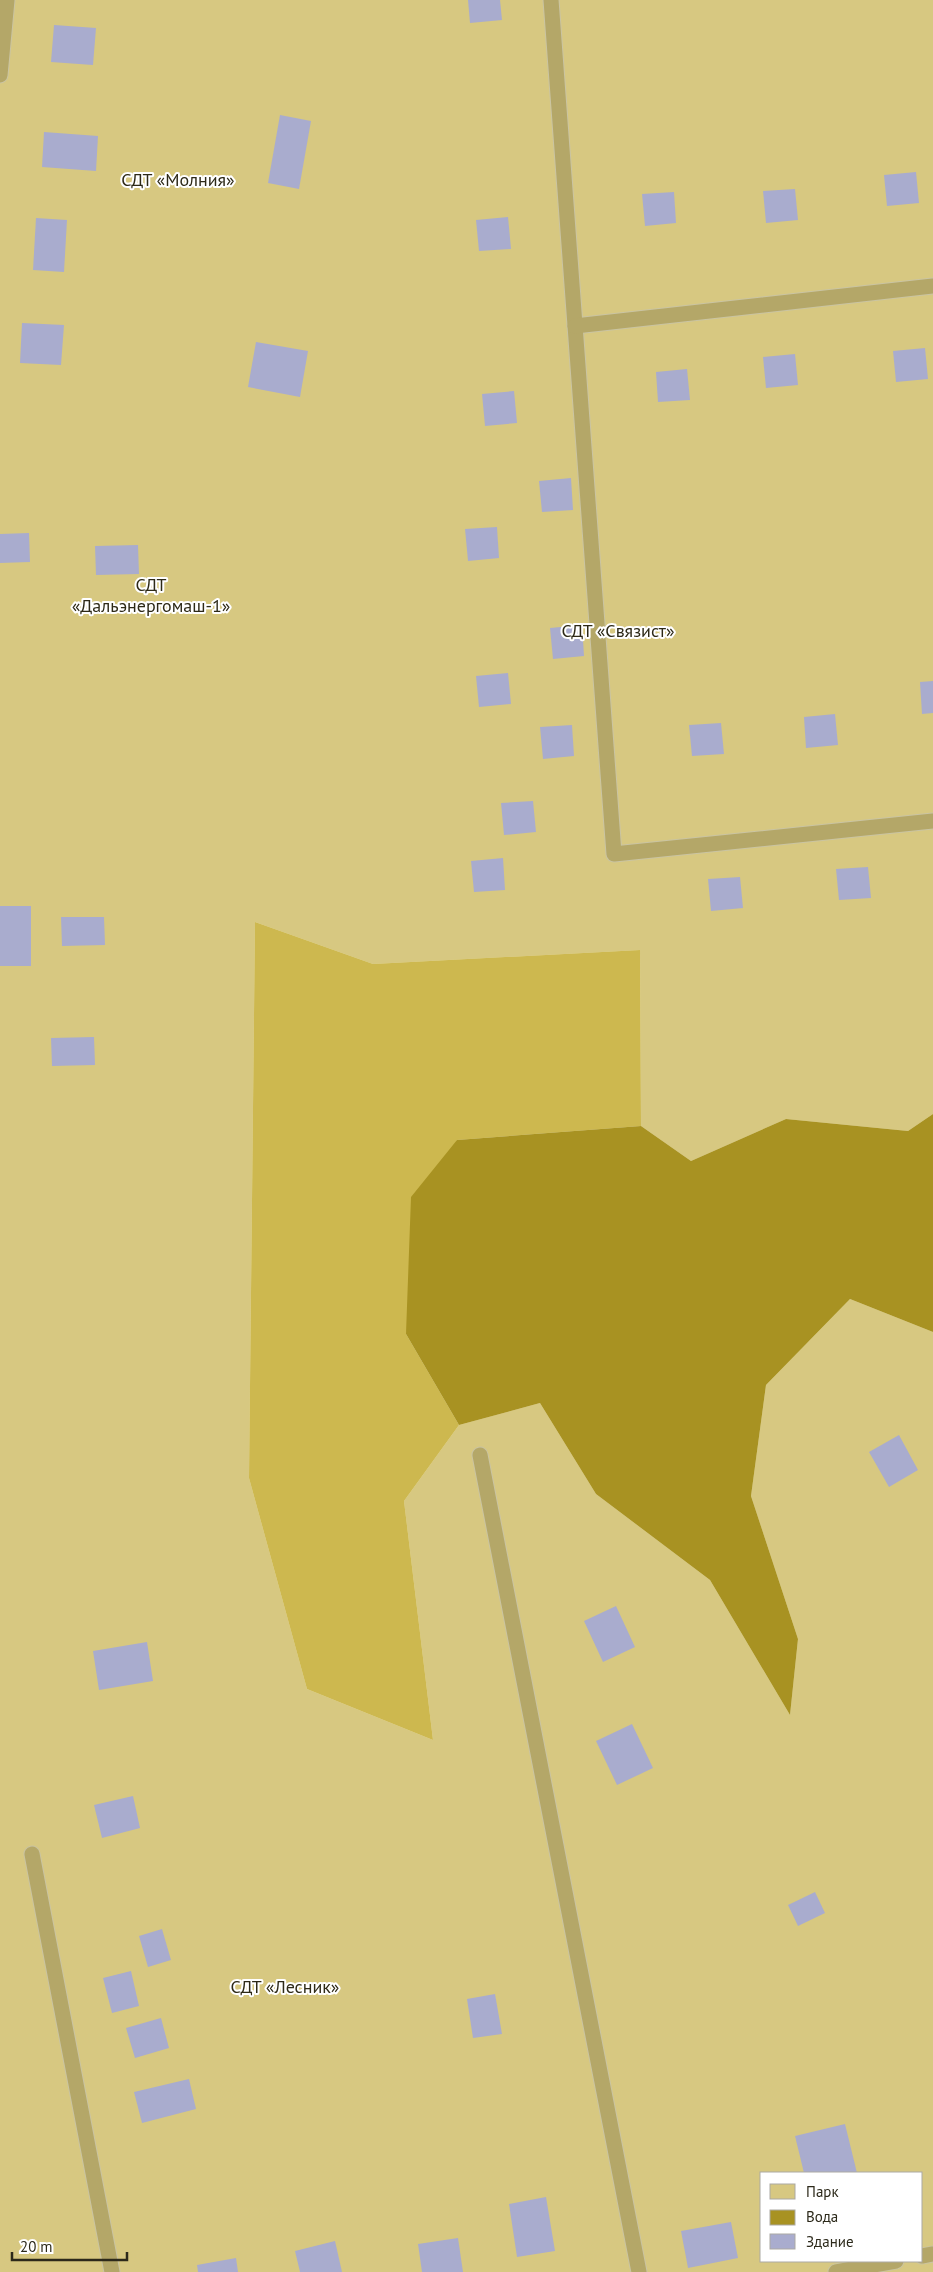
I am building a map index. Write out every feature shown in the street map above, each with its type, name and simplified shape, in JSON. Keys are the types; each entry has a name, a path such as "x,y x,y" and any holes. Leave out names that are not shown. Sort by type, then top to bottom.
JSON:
{"lane":[{"path":"0,75 7,0"},
{"path":"551,0 614,854 933,821"},
{"path":"575,326 933,286"},
{"path":"480,1455 639,2272"},
{"path":"32,1854 112,2272"},
{"path":"836,2272 891,2262"}],"green space":[{"path":"0,0 933,0 933,1114 908,1131 786,1119 691,1161 641,1126 640,950 373,964 255,922 249,1478 307,1689 433,1740 404,1501 459,1425 540,1403 596,1494 710,1580 790,1715 798,1639 751,1496 766,1385 850,1299 933,1332 933,2272 0,2272"}],"shaded area":[{"path":"255,922 373,964 640,950 641,1126 457,1140 406,1334 459,1425 404,1501 433,1740 307,1689 249,1478"}],"water":[{"path":"933,1114 933,1332 850,1299 766,1385 751,1496 798,1639 790,1715 710,1580 596,1494 540,1403 459,1425 406,1334 411,1197 457,1140 641,1126 691,1161 786,1119 908,1131"}],"building":[{"path":"468,0 500,0 502,20 470,23"},
{"path":"54,25 96,28 93,65 51,62"},
{"path":"280,115 311,121 299,189 268,183"},
{"path":"44,132 98,136 96,171 42,167"},
{"path":"916,172 919,203 887,206 884,175"},
{"path":"795,189 798,220 766,223 763,191"},
{"path":"674,192 676,223 645,226 642,194"},
{"path":"508,217 511,249 479,251 476,220"},
{"path":"36,218 67,220 64,272 33,270"},
{"path":"22,323 64,325 61,365 20,363"},
{"path":"256,342 308,351 300,397 248,387"},
{"path":"925,348 928,379 896,382 893,351"},
{"path":"795,354 798,385 766,388 763,357"},
{"path":"687,369 690,400 658,402 656,372"},
{"path":"514,391 517,423 485,426 482,394"},
{"path":"571,478 573,510 542,512 539,481"},
{"path":"497,527 499,558 468,561 465,529"},
{"path":"29,533 30,562 0,563 0,534"},
{"path":"138,545 139,574 96,575 95,546"},
{"path":"582,625 584,656 553,659 550,628"},
{"path":"508,673 511,704 479,707 476,676"},
{"path":"933,681 933,713 922,714 920,682"},
{"path":"835,714 838,745 806,748 804,717"},
{"path":"721,723 724,754 692,756 689,725"},
{"path":"572,725 574,756 543,759 540,727"},
{"path":"533,801 536,832 504,835 501,803"},
{"path":"503,858 505,890 474,892 471,861"},
{"path":"868,867 871,898 839,900 836,869"},
{"path":"740,877 743,908 711,911 708,879"},
{"path":"0,906 31,906 31,966 0,966"},
{"path":"61,917 104,917 105,945 62,946"},
{"path":"94,1037 95,1065 52,1066 51,1038"},
{"path":"899,1435 918,1470 889,1487 869,1452"},
{"path":"616,1606 635,1647 603,1662 584,1621"},
{"path":"147,1642 153,1681 99,1690 93,1651"},
{"path":"632,1724 653,1768 617,1785 596,1741"},
{"path":"133,1796 140,1828 102,1838 94,1805"},
{"path":"815,1892 825,1913 798,1926 788,1905"},
{"path":"162,1929 171,1960 148,1967 139,1936"},
{"path":"131,1971 139,2006 112,2013 103,1978"},
{"path":"495,1994 502,2034 473,2038 467,1999"},
{"path":"161,2018 169,2048 135,2058 126,2028"},
{"path":"189,2079 196,2109 142,2123 134,2092"},
{"path":"845,2124 857,2172 804,2172 795,2136"},
{"path":"546,2197 555,2251 517,2257 509,2204"},
{"path":"731,2222 738,2258 688,2268 681,2231"},
{"path":"458,2238 463,2272 422,2272 418,2244"},
{"path":"335,2241 342,2272 300,2272 295,2251"},
{"path":"236,2258 238,2272 198,2272 197,2265"}],"park label":[{"name":"СДТ «Молния»","path":"178,180"},
{"name":"СДТ «Дальэнергомаш-1»","path":"151,595"},
{"name":"СДТ «Связист»","path":"618,631"},
{"name":"СДТ «Лесник»","path":"285,1987"}]}
